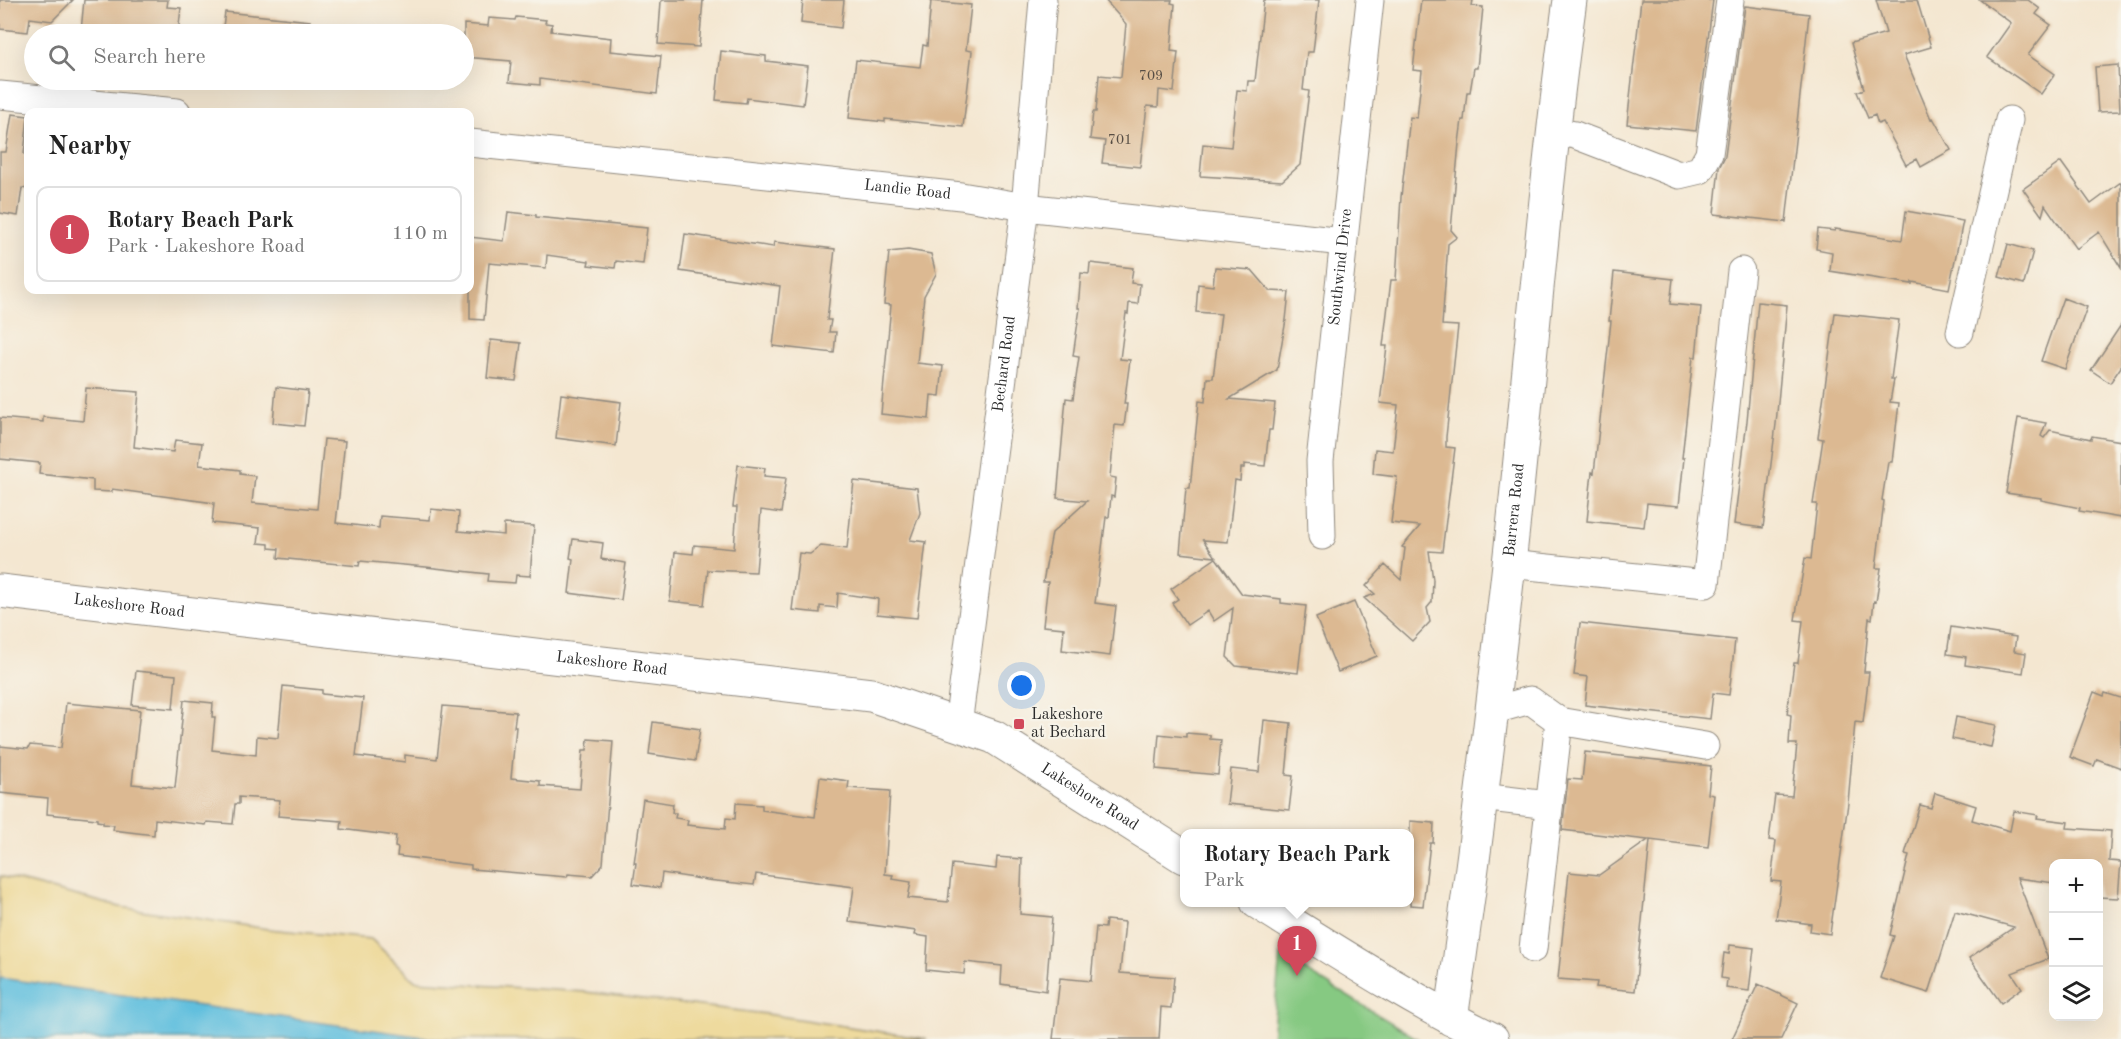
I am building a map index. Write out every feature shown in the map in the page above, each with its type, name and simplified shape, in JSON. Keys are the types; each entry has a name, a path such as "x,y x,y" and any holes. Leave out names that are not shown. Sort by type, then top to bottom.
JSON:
{"main road":[{"name":"Barrera Road","path":"1450,1019 1481,797 1509,564 1552,131 1570,0"},
{"name":"Lakeshore Road","path":"0,591 871,695 994,737 1180,854"},
{"path":"1264,907 1450,1019 1492,1039"}],"street":[{"name":"Bechard Road","path":"958,725 1025,207 1043,0"},
{"name":"Southwind Drive","path":"1322,536 1320,461 1370,0"},
{"path":"1552,131 1575,135 1680,175 1700,170 1709,154 1730,0"},
{"path":"0,95 135,108"},
{"path":"1960,332 2009,120"},
{"name":"Landie Road","path":"474,144 949,194 1025,207 1342,242"},
{"path":"1509,564 1706,584 1741,271"},
{"path":"1491,711 1530,700 1558,720 1705,746"},
{"path":"1533,949 1558,720"},
{"path":"1481,797 1549,805"}],"green space":[{"path":"1280,955 1418,1039 1272,1039"}],"sand":[{"path":"0,876 120,907 268,929 371,939 415,981 585,992 766,1014 927,1039 425,1039 0,979"}],"water":[{"path":"0,978 438,1039 0,1039"}],"building":[{"path":"0,0 73,0 52,21 30,18 29,24 24,24 24,32 0,29"},
{"path":"84,0 168,0 167,7 181,8 179,24 82,24"},
{"path":"703,0 699,47 658,44 661,1"},
{"path":"803,0 844,0 841,28 801,23"},
{"path":"1105,0 1172,0 1171,3 1175,4 1171,51 1178,52 1174,92 1159,90 1158,107 1147,106 1140,167 1102,163 1105,141 1090,139 1093,112 1096,112 1099,75 1121,77 1126,24"},
{"path":"1264,0 1319,0 1313,52 1307,52 1303,90 1309,91 1300,165 1282,181 1200,176 1203,144 1231,147 1237,90 1247,91 1248,81 1255,81"},
{"path":"1421,0 1473,0 1472,6 1483,7 1477,68 1474,68 1470,92 1467,92 1459,143 1451,230 1457,237 1448,244 1442,325 1458,326 1446,437 1446,447 1455,448 1442,552 1429,551 1433,580 1432,602 1427,608 1430,622 1412,641 1364,598 1375,594 1366,586 1385,565 1401,580 1405,548 1402,547 1420,526 1391,523 1397,477 1373,474 1375,449 1393,451 1398,405 1380,403 1387,346 1383,346 1391,280 1396,280 1401,197 1410,117 1417,118 1422,71 1413,70"},
{"path":"1641,0 1713,0 1696,131 1627,124"},
{"path":"1876,0 1917,0 1931,47 1904,55 1931,119 1933,118 1951,150 1921,167 1917,159 1906,165 1883,122 1878,124 1875,115 1868,118 1857,92 1864,89 1851,43 1886,33"},
{"path":"1980,0 2028,0 2040,9 2036,14 2051,25 2028,55 2055,74 2041,94 1987,57 2011,23"},
{"path":"931,1 971,5 966,50 972,51 963,127 885,119 885,122 849,118 856,60 920,67 923,45 927,46"},
{"path":"1745,6 1809,14 1786,222 1714,214 1719,168 1725,156"},
{"path":"225,12 310,21 310,24 223,24"},
{"path":"516,17 546,20 545,23 552,24 551,31 611,38 610,51 661,56 657,94 540,79 540,85 509,82 511,61 474,58 474,25 488,26 489,18 515,20"},
{"path":"721,51 766,56 766,61 808,66 803,105 747,98 746,103 716,100"},
{"path":"2118,65 2120,111 2098,112 2095,67"},
{"path":"12,114 24,116 24,188 22,188 18,216 0,213 0,152 6,152"},
{"path":"2061,162 2091,204 2121,182 2121,268 2099,232 2076,249 2045,205 2042,216 2023,189"},
{"path":"1906,211 1963,221 1949,289 1830,271 1832,252 1816,249 1818,229 1835,231 1835,229 1902,240"},
{"path":"508,212 647,228 643,264 616,261 615,268 588,265 589,261 547,255 546,268 489,263 484,320 470,319 470,294 474,294 474,237 504,241"},
{"path":"685,234 773,247 774,242 835,249 827,320 831,320 829,332 836,332 834,353 773,346 780,286 680,271"},
{"path":"2008,244 2033,251 2024,284 1999,277"},
{"path":"908,250 931,254 936,274 924,296 917,363 943,366 940,396 931,395 929,419 881,414 891,305 884,304 889,252"},
{"path":"1090,263 1133,268 1131,283 1140,284 1138,304 1129,303 1128,314 1126,313 1120,359 1130,360 1124,404 1127,404 1124,426 1115,425 1110,477 1116,478 1114,497 1111,496 1109,517 1106,517 1095,603 1116,606 1110,656 1062,650 1064,628 1043,626 1048,582 1043,582 1052,533 1087,501 1057,498 1066,398 1073,399 1079,357 1073,356 1080,308 1078,308 1081,273 1089,274"},
{"path":"1215,267 1252,270 1270,291 1289,292 1277,370 1229,399 1275,403 1265,466 1244,464 1244,468 1241,468 1240,481 1235,480 1228,542 1203,540 1215,557 1180,553 1186,488 1190,488 1199,401 1205,402 1207,378 1213,378 1221,314 1196,312 1198,284 1213,286"},
{"path":"1614,272 1673,279 1670,304 1701,307 1696,357 1693,357 1679,506 1647,503 1644,527 1587,521 1611,321 1609,321"},
{"path":"2063,298 2087,307 2065,369 2041,361"},
{"path":"1758,302 1787,305 1763,528 1734,524 1747,421"},
{"path":"1835,313 1899,320 1890,402 1899,403 1892,462 1888,462 1882,500 1884,501 1876,568 1881,568 1872,619 1869,618 1864,672 1869,672 1863,723 1855,722 1848,803 1830,934 1810,931 1811,924 1776,919 1781,882 1771,881 1776,841 1769,840 1775,795 1792,796 1797,744 1789,744 1791,715 1787,714 1794,663 1798,663 1803,621 1795,620 1805,558 1811,559 1817,504 1813,504 1823,439 1818,438"},
{"path":"2121,325 2121,367 2110,383 2091,370"},
{"path":"491,340 521,343 516,381 487,378"},
{"path":"276,387 308,391 304,426 273,423"},
{"path":"86,388 139,392 134,447 173,452 175,440 202,443 199,465 240,470 240,474 255,476 252,503 317,509 324,439 345,441 336,523 379,528 380,516 430,520 431,509 459,512 458,531 504,535 504,524 534,526 530,576 516,575 515,583 487,581 488,574 426,567 360,561 359,566 278,558 279,549 269,548 269,544 258,543 260,528 212,523 214,503 112,489 112,492 93,491 93,480 39,474 40,463 0,459 0,418 43,422 43,417 83,421"},
{"path":"561,394 621,402 616,446 556,438"},
{"path":"2018,418 2046,423 2041,436 2044,438 2050,430 2091,439 2092,436 2121,441 2121,518 2079,511 2080,508 2041,500 2041,498 2006,493"},
{"path":"738,465 765,468 764,476 786,478 781,513 761,510 756,572 708,570 704,605 670,601 675,552 693,554 694,545 734,549 737,507 733,507"},
{"path":"854,481 917,488 920,513 910,540 926,542 917,618 877,614 878,599 838,593 837,608 820,606 820,613 792,610 799,553 810,554 821,546 847,549"},
{"path":"573,539 603,543 601,559 626,563 621,600 569,593"},
{"path":"1216,558 1242,594 1281,599 1281,603 1306,606 1298,673 1236,666 1227,657 1233,608 1214,621 1208,611 1187,625 1172,603 1178,599 1171,589"},
{"path":"1354,602 1377,656 1338,672 1316,618"},
{"path":"1580,623 1735,640 1729,695 1713,693 1710,719 1585,705 1588,677 1574,675"},
{"path":"1951,627 2016,637 2014,651 2026,653 2023,673 1965,665 1966,657 1947,654"},
{"path":"136,671 176,675 173,709 132,705"},
{"path":"283,686 322,690 322,694 363,698 356,756 405,762 405,755 437,759 443,706 516,712 511,778 540,781 540,786 580,789 583,750 587,750 588,739 613,741 603,864 592,876 568,874 567,877 471,869 471,865 397,856 396,836 341,829 342,821 278,816 280,800 239,797 239,804 235,804 233,824 207,822 206,825 155,819 154,835 113,830 114,825 103,824 97,819 47,814 48,798 0,793 0,746 28,749 30,745 61,748 66,703 140,710 132,784 175,788 184,700 213,703 212,717 215,717 212,750 256,755 257,736 278,738"},
{"path":"2094,692 2121,698 2121,768 2097,759 2094,766 2070,757"},
{"path":"1956,717 1996,725 1991,747 1952,739"},
{"path":"1264,720 1291,723 1286,775 1293,776 1289,810 1227,804 1231,769 1259,772"},
{"path":"653,722 700,729 695,761 649,754"},
{"path":"1186,733 1210,735 1210,739 1221,740 1218,775 1156,769 1159,734 1186,737"},
{"path":"1585,752 1711,766 1708,794 1714,795 1708,847 1650,840 1635,991 1596,987 1597,982 1558,979 1569,872 1599,875 1648,840 1562,830 1568,779 1582,780"},
{"path":"820,777 849,781 848,788 890,791 885,874 893,875 892,879 911,882 908,898 948,902 952,864 996,869 997,857 1022,859 1020,914 1052,917 1046,991 1001,984 1002,966 965,962 964,974 926,970 928,937 915,935 916,931 849,922 854,887 756,874 754,885 662,873 660,888 633,884 643,799 673,804 672,813 676,813 675,818 688,820 687,825 725,829 726,818 735,819 736,803 762,805 762,810 815,817"},
{"path":"1935,793 1976,806 1972,820 2010,831 2014,811 2038,815 2037,818 2068,822 2067,828 2111,831 2109,861 2121,862 2118,898 2103,897 2103,859 2049,859 2049,882 2017,878 2048,959 2012,973 2022,988 2001,1003 1969,958 2014,927 1955,911 1929,993 1880,978 1894,936 1890,935 1909,855 1905,854 1920,805 1931,808"},
{"path":"1410,821 1434,823 1423,906 1414,905 1414,829 1410,829"},
{"path":"1106,920 1125,922 1120,973 1174,977 1171,1008 1161,1007 1159,1039 1053,1039 1060,978 1091,981 1096,927 1105,928"},
{"path":"1730,945 1754,948 1749,991 1726,988 1727,979 1721,978 1724,953 1729,954"},
{"path":"1758,984 1798,1003 1781,1039 1732,1039"}],"place":[{"name":"Lakeshore at Bechard","path":"1019,724"},
{"name":"Rotary Beach Park","path":"1297,976"}]}
